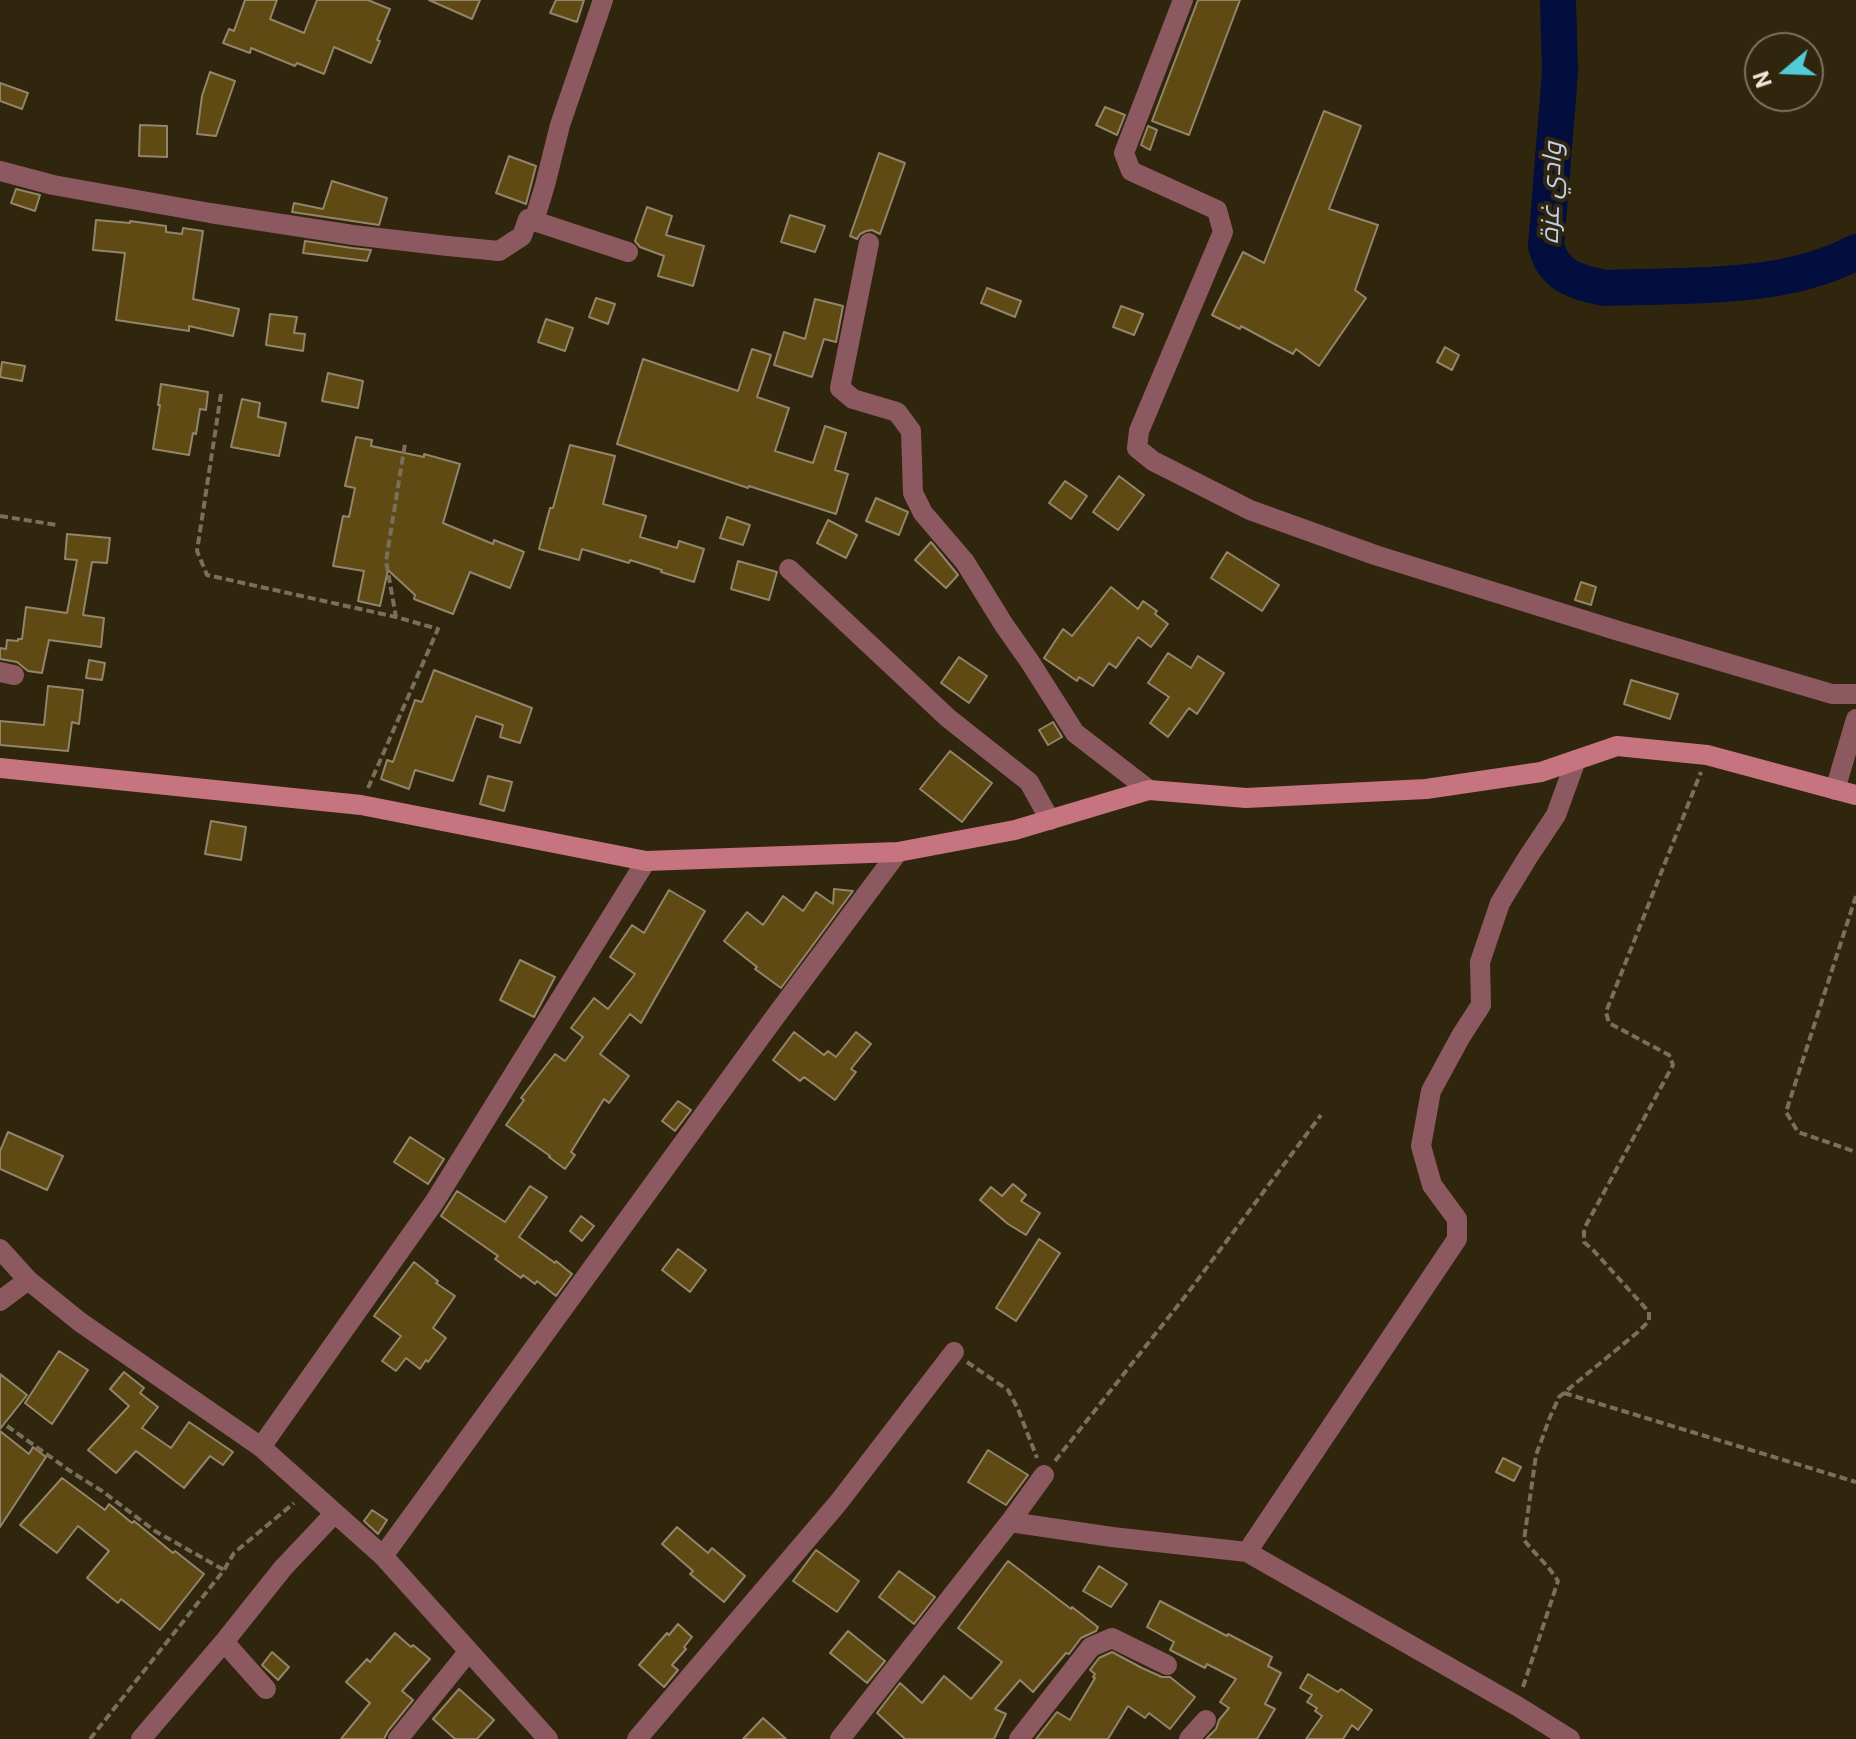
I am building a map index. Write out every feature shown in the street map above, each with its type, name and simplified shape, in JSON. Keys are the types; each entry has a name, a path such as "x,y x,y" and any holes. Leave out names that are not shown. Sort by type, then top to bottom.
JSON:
{"street":[{"path":"534,221 560,125 603,0"},
{"path":"1183,0 1124,153 1131,171 1217,210 1223,232 1139,431 1137,448 1153,461 1250,510 1375,555 1832,694 1856,694"},
{"path":"0,171 53,185 210,213 461,248 499,251 522,236 528,219 628,252"},
{"path":"869,243 840,388 853,399 897,412 911,431 913,493 923,513 965,562 1075,733 1149,790"},
{"path":"789,569 948,718 1029,782 1050,820"},
{"path":"1835,790 1856,719"},
{"path":"0,768 361,805 646,861 898,852 1015,830 1149,790 1246,798 1426,789 1541,772 1617,746 1707,755 1856,795"},
{"path":"1247,1552 1457,1239 1457,1219 1432,1185 1421,1146 1431,1091 1481,1005 1480,962 1500,903 1556,815 1576,760"},
{"path":"383,1556 898,852"},
{"path":"261,1447 435,1201 646,861"},
{"path":"0,1249 28,1280 80,1322 261,1447 383,1556 548,1739"},
{"path":"0,1301 28,1280"},
{"path":"637,1739 838,1503 954,1352"},
{"path":"840,1739 1044,1475"},
{"path":"148,1737 283,1568 334,1514"},
{"path":"1010,1522 1247,1552 1570,1739"},
{"path":"1019,1739 1091,1647 1112,1638 1167,1665"},
{"path":"224,1642 266,1689"},
{"path":"398,1739 469,1651"},
{"path":"1189,1739 1206,1720"}],"path":[{"path":"221,394 197,551 207,575 438,629 361,805"},
{"path":"396,617 386,561 405,444"},
{"path":"0,516 57,525"},
{"path":"1517,1706 1558,1581 1524,1540 1536,1455 1559,1397 1649,1321 1649,1312 1584,1242 1584,1229 1673,1065 1669,1055 1609,1023 1606,1012 1707,755"},
{"path":"1856,896 1786,1112 1798,1132 1856,1152"},
{"path":"1044,1475 1187,1294 1321,1115"},
{"path":"954,1352 1008,1390 1044,1475"},
{"path":"1564,1393 1856,1482"},
{"path":"7,1426 155,1531 224,1570"},
{"path":"90,1739 224,1570 234,1553 308,1491"}],"building":[{"path":"245,0 277,0 270,19 304,33 317,0 368,0 390,9 371,63 334,47 324,74 251,48 250,53 223,43 229,29 234,31"},
{"path":"429,0 480,0 472,19"},
{"path":"556,0 584,0 577,22 550,13"},
{"path":"1198,0 1240,0 1189,135 1152,121"},
{"path":"210,72 235,81 216,136 197,134 202,96"},
{"path":"0,83 28,93 22,109 0,101"},
{"path":"1105,107 1125,115 1117,135 1096,125"},
{"path":"1324,111 1361,126 1329,209 1378,225 1355,290 1366,298 1319,366 1296,349 1293,354 1241,326 1240,329 1212,315 1243,252 1264,263"},
{"path":"140,125 167,126 167,157 139,156"},
{"path":"1148,126 1157,130 1150,150 1141,145"},
{"path":"879,153 905,163 880,234 866,231 857,239 850,236"},
{"path":"509,156 536,166 526,204 496,193"},
{"path":"332,181 387,198 379,225 292,212 294,203 323,209"},
{"path":"16,189 40,195 35,211 11,203"},
{"path":"647,207 672,216 666,235 704,246 693,286 658,276 664,256 640,247 635,241"},
{"path":"790,215 825,226 815,252 781,242"},
{"path":"96,220 166,226 166,232 182,234 183,228 203,231 193,299 239,309 233,336 189,326 189,331 116,320 125,253 93,250"},
{"path":"305,241 371,250 367,261 303,253"},
{"path":"987,288 1021,301 1015,317 981,303"},
{"path":"596,298 615,304 608,324 589,317"},
{"path":"815,299 843,306 836,342 824,339 812,377 774,365 784,332 805,339"},
{"path":"1121,306 1143,314 1134,335 1113,327"},
{"path":"270,314 297,317 294,333 305,334 303,351 266,345"},
{"path":"546,319 573,328 565,351 538,342"},
{"path":"1445,347 1459,355 1452,370 1437,362"},
{"path":"752,349 771,355 757,397 789,408 775,451 813,463 825,426 846,433 835,470 848,474 836,514 617,444 643,359 738,391"},
{"path":"2,362 25,366 22,381 0,377"},
{"path":"328,373 363,381 358,408 322,401"},
{"path":"161,384 208,392 206,410 200,409 189,455 153,449"},
{"path":"242,399 260,403 258,417 286,423 279,456 231,447"},
{"path":"356,437 372,440 371,446 424,457 424,454 460,464 443,523 493,544 494,540 524,552 510,588 470,572 453,614 414,599 415,595 388,570 380,606 358,601 364,571 333,566 343,516 349,517 355,488 345,486"},
{"path":"570,445 615,456 603,504 646,516 640,537 677,548 679,541 704,549 694,582 630,560 629,563 582,549 579,560 539,549"},
{"path":"1119,476 1144,495 1118,530 1093,512"},
{"path":"1065,481 1087,496 1071,519 1049,503"},
{"path":"876,498 908,512 899,535 866,521"},
{"path":"727,517 750,525 743,545 720,538"},
{"path":"828,520 857,535 846,558 817,543"},
{"path":"67,534 110,538 107,563 92,562 83,615 104,618 101,647 49,640 42,673 28,671 17,662 0,659 0,648 6,649 7,640 22,639 26,607 67,613 77,560 65,559"},
{"path":"931,542 958,575 946,588 915,560"},
{"path":"1227,552 1279,585 1262,611 1211,578"},
{"path":"738,561 777,572 769,600 731,589"},
{"path":"1581,582 1596,587 1591,605 1575,600"},
{"path":"1111,587 1138,609 1143,601 1168,624 1151,647 1138,637 1116,668 1109,663 1093,686 1079,677 1077,681 1044,658 1063,629 1072,636"},
{"path":"1168,653 1191,668 1198,656 1224,673 1197,714 1189,708 1168,737 1150,723 1169,697 1148,683"},
{"path":"959,657 987,676 969,703 941,683"},
{"path":"89,660 105,663 102,680 86,678"},
{"path":"434,670 532,708 520,743 500,737 503,725 476,716 453,781 415,770 409,789 381,779 387,760 393,762 415,700 422,702"},
{"path":"1631,680 1678,694 1670,719 1624,704"},
{"path":"48,686 83,690 79,724 72,722 68,751 0,745 0,721 44,725"},
{"path":"1053,722 1062,737 1048,745 1039,730"},
{"path":"950,751 992,783 962,822 920,789"},
{"path":"488,776 512,782 504,811 480,804"},
{"path":"211,821 246,827 241,860 205,854"},
{"path":"834,889 853,891 781,988 724,941 747,912 763,925 783,896 803,911 816,892 833,904"},
{"path":"669,890 705,911 641,1023 630,1014 600,1054 629,1076 609,1103 604,1099 571,1152 575,1155 565,1169 506,1125 524,1100 521,1098 555,1054 565,1061 583,1037 571,1028 594,998 608,1009 635,974 610,957 632,925 644,933"},
{"path":"520,960 555,977 534,1017 500,1000"},
{"path":"794,1032 824,1055 828,1051 836,1057 856,1032 871,1044 851,1069 856,1072 835,1100 804,1077 800,1081 773,1060"},
{"path":"678,1101 691,1110 675,1131 662,1121"},
{"path":"8,1132 63,1156 47,1190 0,1169 0,1151"},
{"path":"410,1137 444,1159 428,1184 394,1162"},
{"path":"1013,1184 1026,1195 1021,1201 1040,1213 1026,1235 980,1200 991,1187 1002,1196"},
{"path":"530,1186 547,1197 519,1237 572,1274 556,1296 537,1281 535,1284 523,1275 521,1278 495,1259 498,1256 441,1216 457,1191 505,1222"},
{"path":"581,1216 594,1226 582,1241 570,1231"},
{"path":"1039,1239 1060,1253 1016,1321 996,1308"},
{"path":"678,1249 706,1270 690,1292 662,1270"},
{"path":"414,1262 455,1296 433,1328 446,1338 428,1362 426,1360 420,1369 406,1358 396,1371 382,1361 401,1336 374,1316"},
{"path":"59,1351 88,1370 52,1424 25,1403"},
{"path":"124,1372 144,1388 140,1393 158,1407 142,1428 171,1448 189,1422 233,1452 223,1465 210,1456 184,1488 136,1451 116,1473 88,1450 129,1406 110,1389"},
{"path":"0,1374 27,1395 0,1429"},
{"path":"0,1431 29,1454 33,1447 46,1457 0,1527"},
{"path":"988,1450 1028,1475 1006,1505 968,1482"},
{"path":"1503,1458 1521,1467 1514,1481 1496,1472"},
{"path":"62,1478 105,1510 109,1504 204,1574 160,1630 121,1599 118,1603 87,1578 109,1551 78,1526 57,1553 20,1525"},
{"path":"372,1510 387,1520 378,1534 364,1521"},
{"path":"677,1527 708,1553 712,1548 745,1576 724,1602 690,1574 693,1571 662,1544"},
{"path":"816,1550 859,1581 837,1612 793,1581"},
{"path":"1008,1561 1098,1627 1096,1631 1081,1638 1033,1692 1020,1680 995,1709 1006,1714 994,1739 905,1739 877,1713 900,1683 922,1703 944,1676 971,1699 1002,1662 958,1628"},
{"path":"1099,1566 1127,1584 1111,1607 1083,1591"},
{"path":"899,1571 935,1597 914,1624 879,1597"},
{"path":"1160,1601 1272,1657 1268,1666 1281,1673 1265,1704 1275,1709 1257,1739 1206,1739 1229,1708 1220,1702 1236,1679 1170,1650 1174,1642 1147,1627"},
{"path":"678,1624 692,1637 672,1665 678,1670 664,1687 639,1665"},
{"path":"848,1631 885,1661 867,1683 830,1653"},
{"path":"395,1633 430,1659 402,1691 413,1700 384,1739 341,1739 370,1703 346,1682 367,1659 370,1662"},
{"path":"272,1652 289,1667 278,1680 262,1665"},
{"path":"1112,1652 1162,1677 1170,1677 1195,1697 1170,1729 1149,1713 1145,1718 1128,1706 1108,1739 1036,1739 1057,1712 1070,1720 1095,1678 1090,1670 1099,1658"},
{"path":"1308,1674 1338,1692 1341,1689 1372,1710 1358,1730 1352,1725 1343,1739 1306,1739 1322,1716 1315,1711 1317,1708 1307,1702 1312,1695 1300,1688"},
{"path":"459,1689 494,1720 477,1739 455,1739 433,1719"},
{"path":"763,1718 786,1739 743,1739"}],"waterway":[{"name":"وادي غزة","path":"1558,0 1560,72 1546,246 1561,271 1576,280 1604,288 1733,284 1798,274 1856,252"}]}
